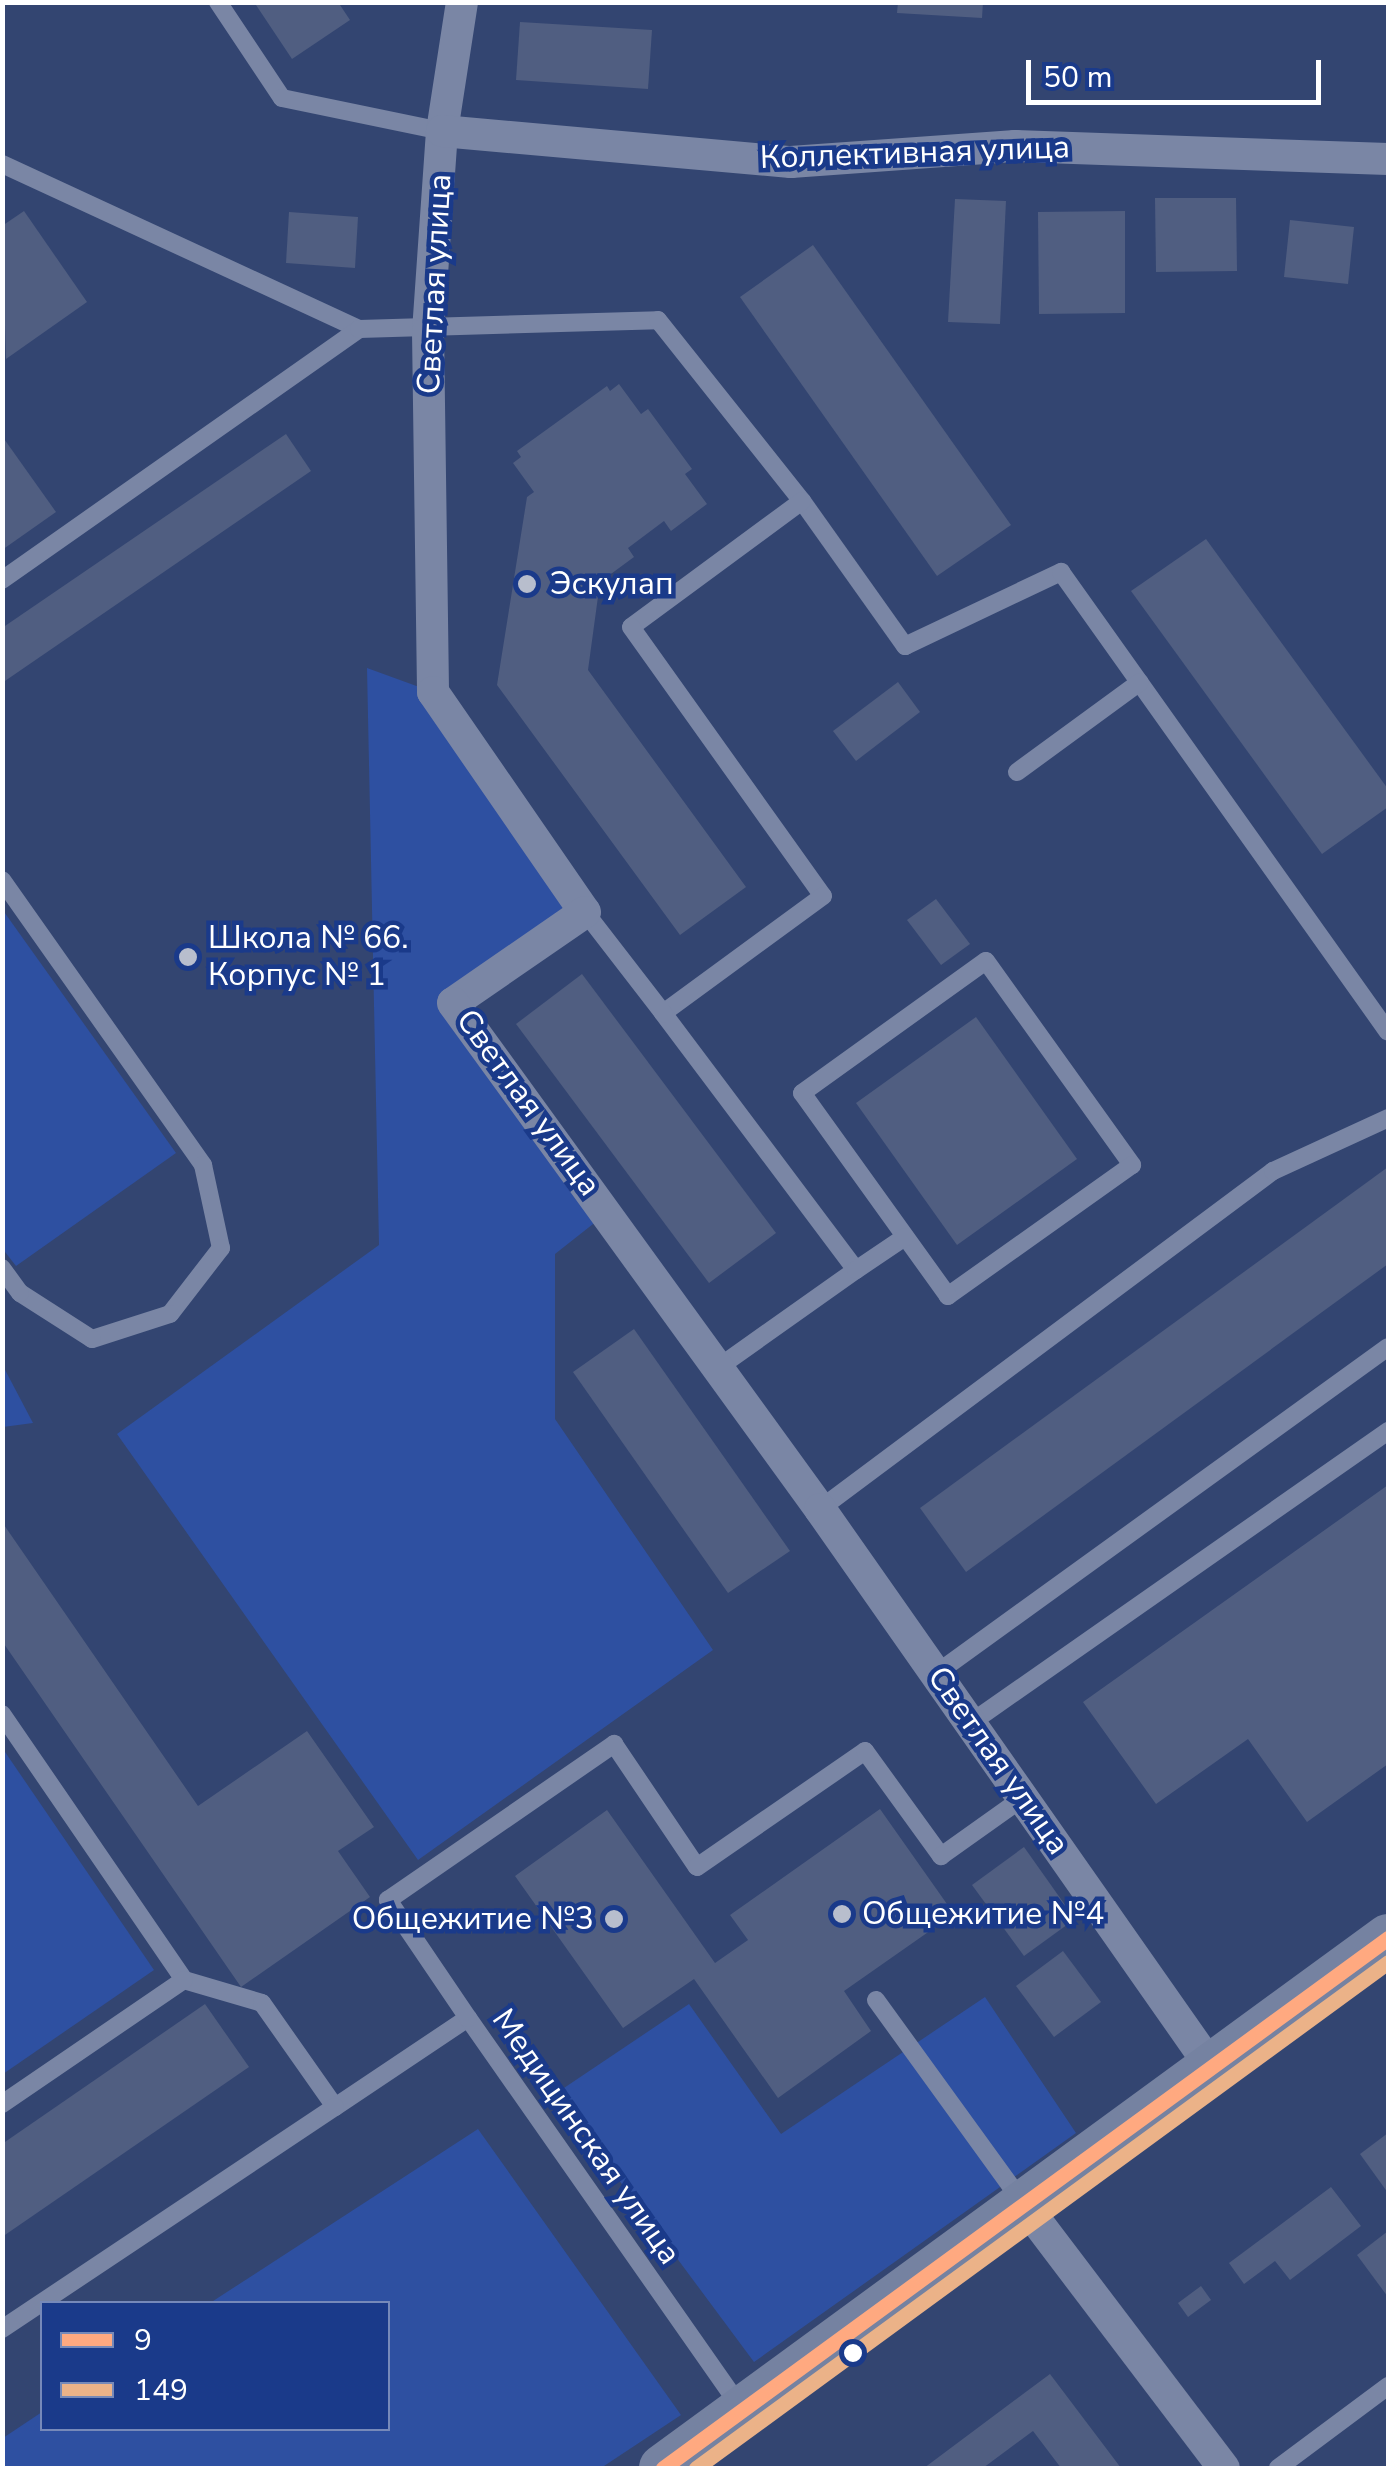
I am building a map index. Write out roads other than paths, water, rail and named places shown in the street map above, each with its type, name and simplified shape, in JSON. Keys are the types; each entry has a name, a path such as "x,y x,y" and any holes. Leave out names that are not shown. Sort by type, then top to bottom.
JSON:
{"main road":[{"path":"686,2462 742,2410 1388,1938"}],"street":[{"name":"Светлая улица","path":"462,2 442,131 428,332 434,692 585,912 453,1003 719,1366 1212,2068"},
{"name":"Коллективная улица","path":"442,131 790,162 1014,146 1388,158"},
{"path":"1025,2206 1224,2468"}],"lane":[{"path":"218,2 282,98 442,131"},
{"path":"2,164 359,329 428,332 658,320 802,501 904,646 1061,572 1388,1032"},
{"path":"2,580 359,329"},
{"path":"663,1013 823,896 631,627 802,501"},
{"path":"1017,772 1140,682"},
{"path":"2,880 202,1164 221,1248 170,1314 92,1339 20,1293 2,1268"},
{"path":"585,912 856,1270"},
{"path":"986,961 1132,1165 948,1296 905,1237 802,1093 986,961"},
{"path":"820,1509 1273,1171 1388,1118"},
{"path":"719,1366 905,1237"},
{"path":"937,1674 1388,1347"},
{"path":"972,1722 1388,1430"},
{"path":"2,1714 184,1980 262,2003 336,2107"},
{"path":"468,2018 388,1900 614,1744 698,1867 865,1751 941,1856 1024,1797"},
{"path":"2,2104 184,1980"},
{"path":"876,2000 1025,2206"},
{"name":"Медицинская улица","path":"44,2301 468,2018 742,2410"},
{"name":"Медицинская улица","path":"2,2329 40,2304"},
{"path":"1278,2468 1388,2386"}],"place":[{"name":"Эскулап","path":"527,584"},
{"name":"Школа № 66. Корпус № 1","path":"188,957"},
{"name":"Общежитие №4","path":"842,1914"},
{"name":"Общежитие №3","path":"614,1919"}]}
